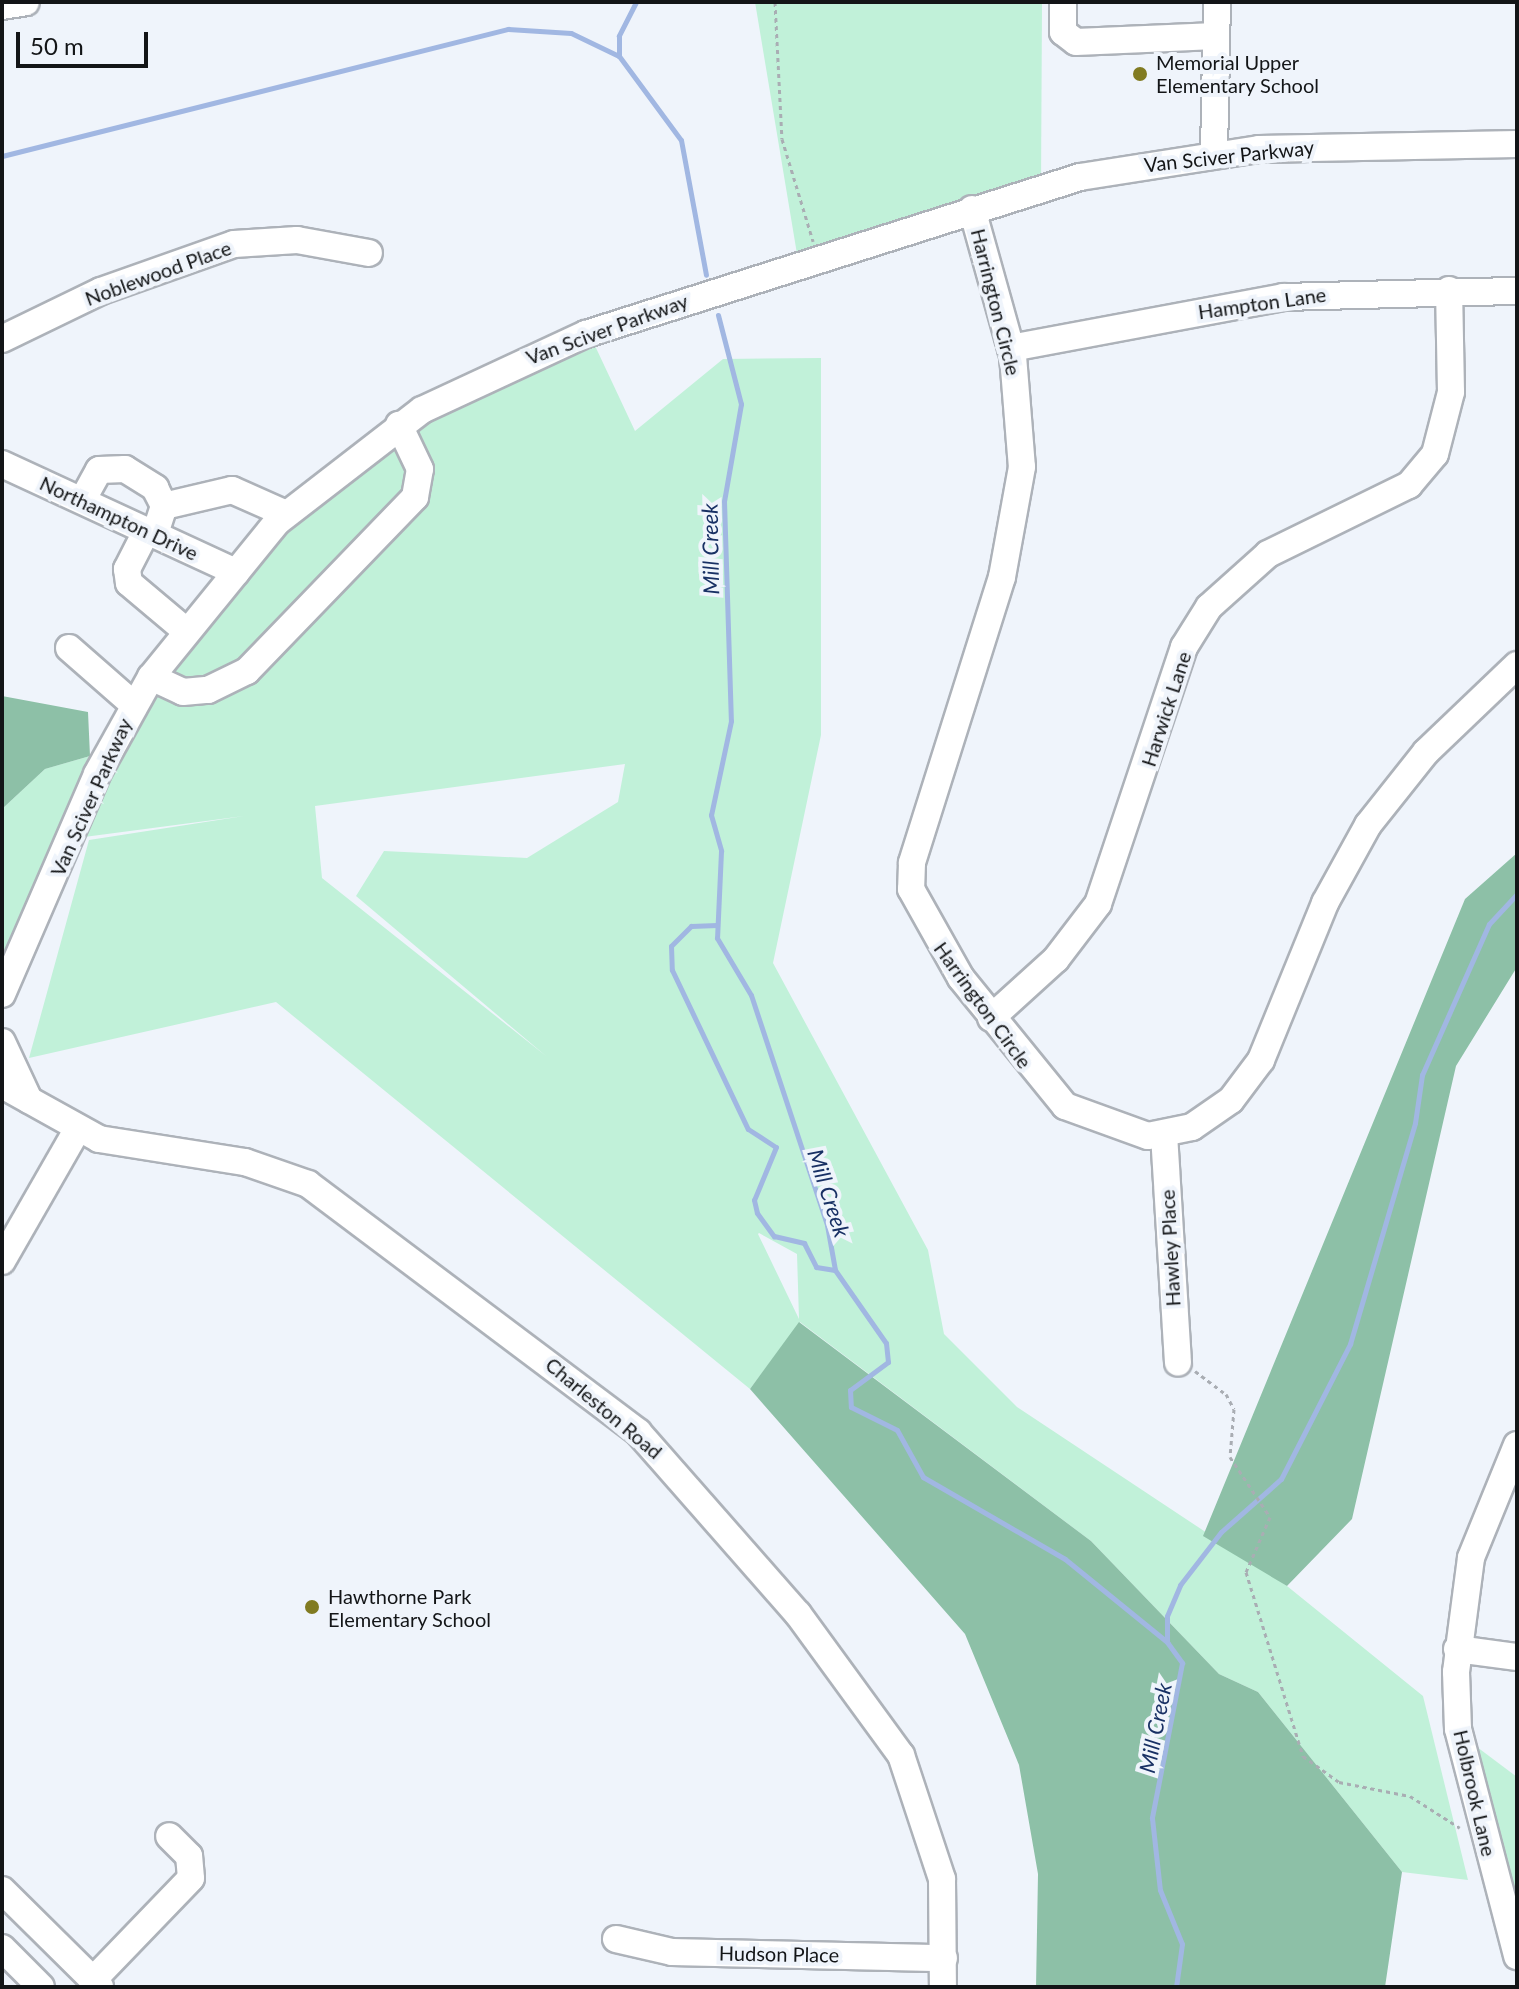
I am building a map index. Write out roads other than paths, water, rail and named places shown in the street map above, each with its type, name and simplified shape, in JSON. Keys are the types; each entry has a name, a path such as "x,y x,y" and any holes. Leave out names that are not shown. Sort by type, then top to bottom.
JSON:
{"street":[{"path":"2,6 26,2"},
{"path":"1063,2 1063,32 1076,42 1216,36"},
{"path":"1214,155 1217,2"},
{"name":"Van Sciver Parkway","path":"2,994 133,704 151,677 286,514 399,425 543,350 972,209 1080,177 1214,155 1517,144"},
{"name":"Harrington Circle","path":"972,209 1011,348 1022,439 1014,523 911,889 940,947 991,1018 1065,1106 1108,1126 1164,1134 1214,1114 1247,1081 1368,825 1426,752 1517,665"},
{"name":"Noblewood Place","path":"2,339 101,291 213,249 297,240 369,253"},
{"name":"Hampton Lane","path":"1011,348 1283,297 1449,290 1517,291"},
{"name":"Harwick Lane","path":"991,1018 1056,959 1098,904 1184,647 1209,607 1268,554 1409,485 1435,454 1451,392 1449,290"},
{"path":"151,677 183,692 208,690 247,671 415,497 420,469 399,425"},
{"name":"Northampton Drive","path":"2,464 236,572"},
{"path":"83,499 99,470 110,465 155,488 164,506"},
{"path":"164,506 232,490 286,514"},
{"path":"164,506 127,569 129,583 186,631"},
{"path":"69,648 133,704"},
{"path":"2,1042 31,1103"},
{"name":"Charleston Road","path":"2,1085 77,1130 164,1153 245,1162 308,1184 638,1432 798,1614 901,1755 942,1879 943,1987"},
{"path":"2,1261 77,1130"},
{"name":"Hawley Place","path":"1164,1134 1178,1363"},
{"name":"Holbrook Lane","path":"1517,1445 1471,1558 1457,1649 1458,1729 1517,1956"},
{"path":"1457,1649 1517,1657"},
{"path":"2,1890 96,1984 191,1878 189,1856 169,1836"},
{"name":"Hudson Place","path":"616,1939 672,1952 944,1958"},
{"path":"2,1948 41,1987"}],"waterway":[{"name":"Mill Creek","path":"636,2 619,36 619,56 681,140 706,275"},
{"path":"2,156 508,29 571,33 619,56"},
{"name":"Mill Creek","path":"718,315 741,404 724,501 731,721 711,815 721,851 717,938 751,995 827,1225 835,1270 886,1343 888,1362 850,1390 851,1407 897,1430 923,1477 1065,1559 1167,1642 1182,1663 1152,1818 1160,1890 1182,1944 1176,1987"},
{"path":"1167,1641 1167,1616 1180,1585 1221,1532 1281,1479 1350,1344 1415,1123 1422,1075 1489,924 1517,894"},
{"path":"717,925 691,926 671,946 672,970 748,1129 776,1147 754,1200 757,1213 774,1236 804,1243 816,1267 835,1270"}],"place":[{"name":"Memorial Upper Elementary School","path":"1140,74"},
{"name":"Hawthorne Park Elementary School","path":"312,1607"}]}
